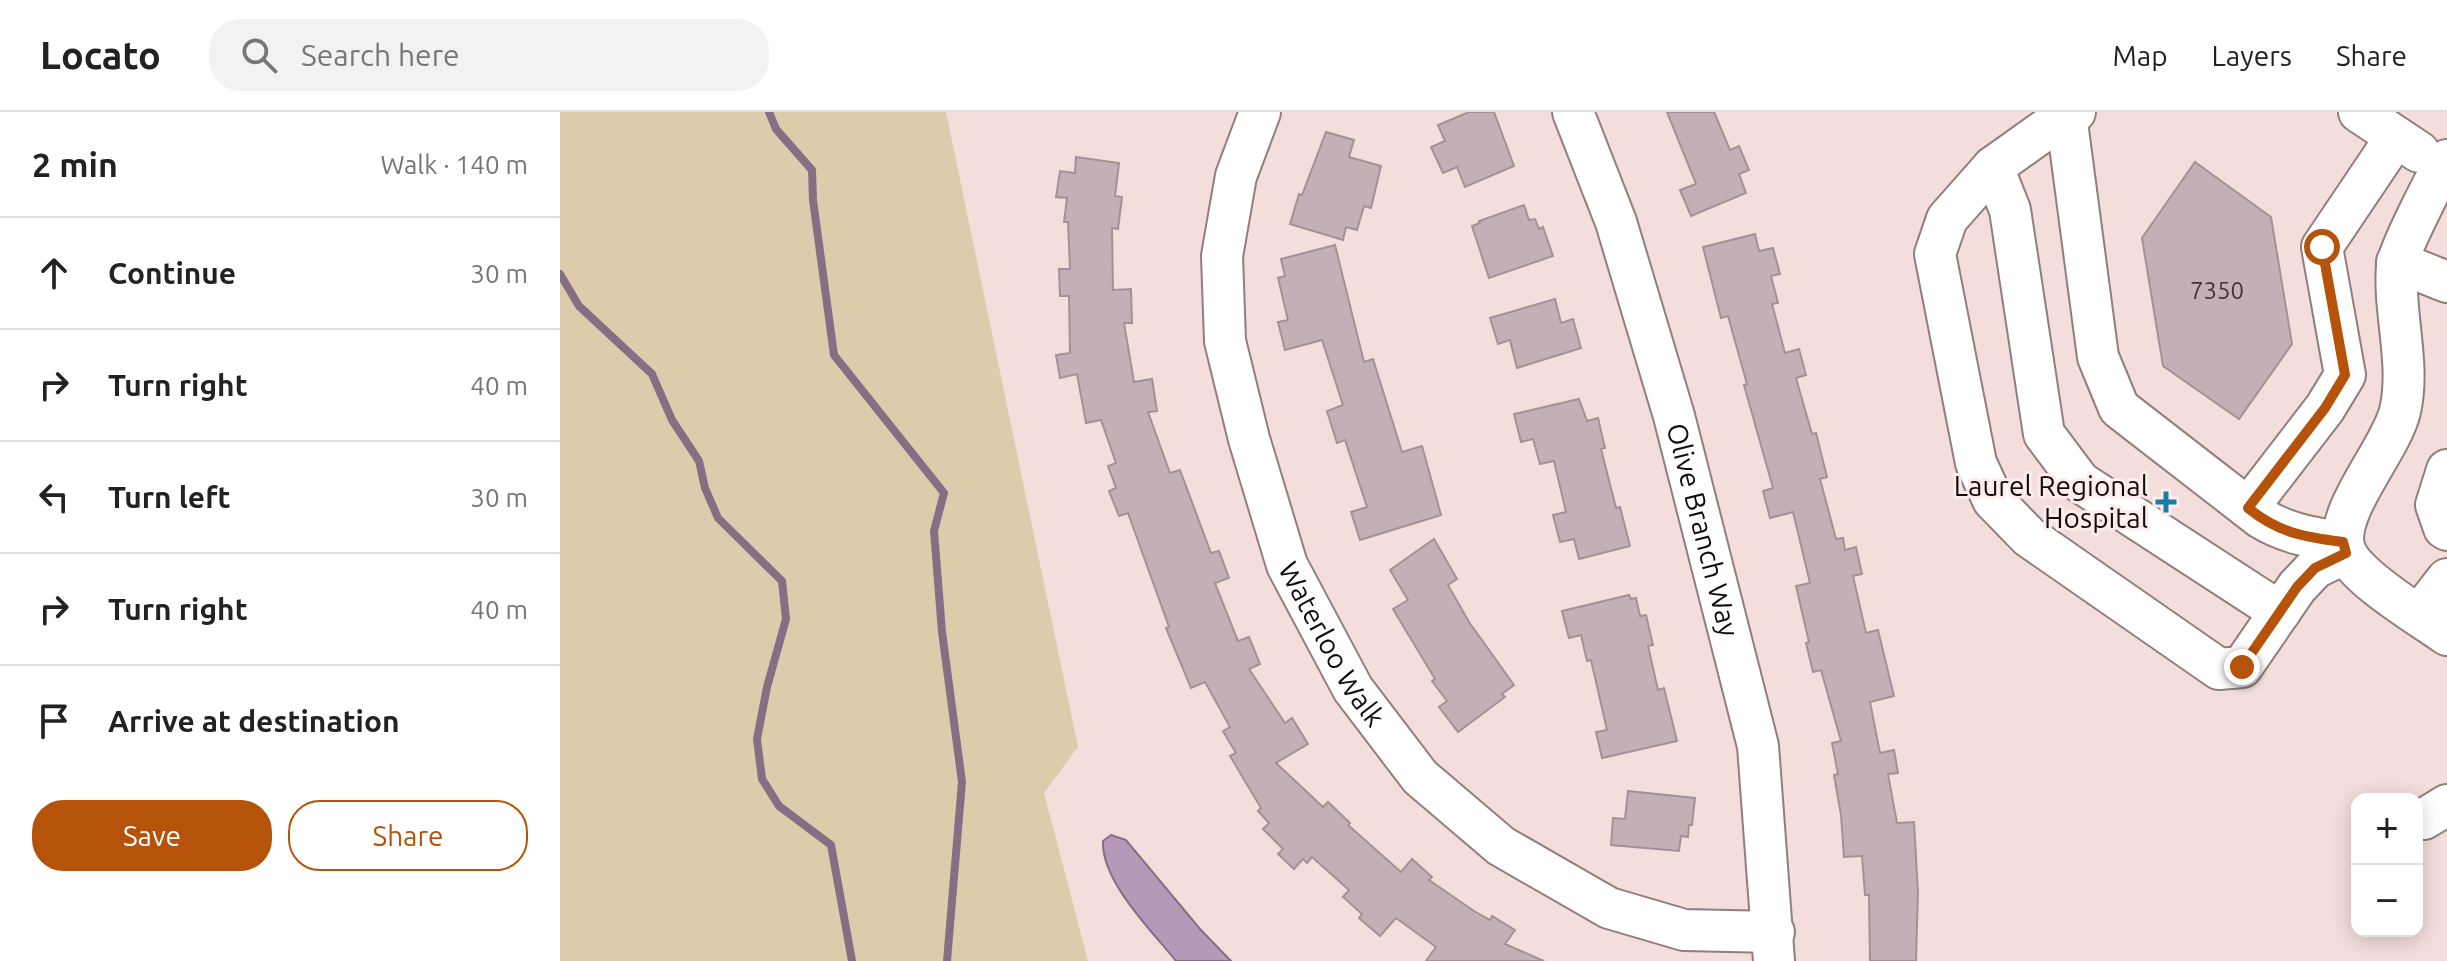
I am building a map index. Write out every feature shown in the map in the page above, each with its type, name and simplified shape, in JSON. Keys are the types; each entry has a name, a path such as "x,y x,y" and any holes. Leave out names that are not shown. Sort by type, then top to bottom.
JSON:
{"street":[{"name":"Waterloo Walk","path":"1260,112 1236,176 1222,256 1225,341 1249,439 1287,565 1353,689 1420,777 1501,846 1609,908 1684,930 1774,946"},
{"name":"Olive Branch Way","path":"1573,112 1616,222 1674,416 1758,746 1774,946"},
{"path":"2359,112 2444,164 2397,262 2402,389 2400,412 2343,525 2344,548 2363,575 2433,625 2447,579"},
{"path":"2071,113 2098,357 2119,408 2248,508 2280,529 2344,548 2315,568 2297,587 2242,667 2219,669 2029,537 1993,500 1976,463 1935,254 1947,219 1993,167 2071,113"},
{"path":"2248,508 2325,408 2345,375 2322,247 2396,137"},
{"path":"1993,167 2010,210 2044,434 2080,482 2280,612"},
{"path":"2397,262 2447,282"},
{"path":"2447,470 2436,505 2447,530"}],"shaded area":[{"path":"560,112 946,112 1078,747 1044,793 1088,961 560,961"},
{"path":"1111,835 1126,840 1200,929 1231,961 1176,961 1130,905 1110,872 1103,841"}],"building":[{"path":"1469,112 1494,112 1514,166 1465,187 1457,167 1443,173 1431,147 1445,141 1438,125"},
{"path":"1667,112 1714,112 1730,150 1739,146 1749,170 1739,174 1746,193 1691,216 1680,190 1696,184"},
{"path":"1326,132 1354,140 1349,157 1381,166 1371,208 1364,206 1357,230 1346,227 1343,240 1290,224 1299,194 1302,195"},
{"path":"1076,157 1119,163 1115,196 1122,197 1118,229 1112,228 1113,290 1131,289 1132,323 1124,323 1134,382 1152,379 1157,411 1148,412 1170,473 1180,470 1211,553 1219,551 1229,578 1215,583 1238,641 1249,637 1260,664 1249,669 1285,723 1292,718 1308,744 1276,763 1323,807 1328,802 1350,823 1348,825 1401,872 1412,859 1432,877 1429,880 1474,911 1490,920 1492,916 1515,930 1505,944 1544,961 1426,961 1436,947 1396,918 1380,936 1359,918 1362,914 1343,897 1349,890 1312,857 1307,863 1303,859 1294,869 1278,854 1283,849 1263,829 1269,823 1258,811 1261,808 1230,756 1236,753 1223,731 1230,727 1205,682 1191,688 1166,628 1169,627 1128,513 1119,516 1109,491 1116,488 1108,466 1116,463 1101,420 1086,423 1077,374 1060,378 1056,355 1070,353 1069,296 1060,296 1059,269 1070,269 1068,222 1064,222 1067,198 1056,197 1060,171 1075,173"},
{"path":"2195,162 2271,217 2292,344 2239,419 2163,366 2142,238"},
{"path":"1524,205 1529,220 1535,219 1539,229 1543,227 1553,256 1489,278 1472,226"},
{"path":"1755,234 1759,251 1773,248 1780,274 1771,276 1778,303 1772,304 1785,353 1799,349 1806,375 1796,378 1812,434 1816,433 1827,477 1820,479 1836,539 1843,538 1845,550 1856,547 1862,574 1853,576 1866,633 1878,630 1894,696 1870,702 1880,753 1894,750 1898,773 1888,774 1897,823 1914,822 1918,892 1916,961 1870,961 1869,895 1865,895 1862,856 1844,857 1834,775 1838,774 1832,743 1841,741 1821,670 1813,672 1796,586 1810,583 1793,512 1770,518 1763,491 1773,488 1728,316 1721,318 1703,247"},
{"path":"1335,245 1364,362 1373,359 1402,452 1422,446 1441,515 1360,540 1351,512 1367,507 1345,440 1337,443 1327,411 1343,405 1322,340 1285,350 1278,322 1288,320 1278,278 1285,276 1281,259"},
{"path":"1555,299 1561,323 1573,319 1581,348 1517,368 1510,340 1498,344 1490,318"},
{"path":"1579,399 1587,421 1598,418 1605,448 1601,449 1616,508 1620,507 1630,546 1579,559 1574,539 1560,542 1553,515 1566,512 1554,461 1540,464 1533,439 1521,442 1514,414"},
{"path":"1434,539 1457,579 1448,585 1469,622 1514,685 1502,694 1505,697 1458,732 1439,707 1447,701 1432,681 1435,679 1393,609 1408,600 1390,570"},
{"path":"1629,595 1631,599 1636,598 1640,616 1646,615 1653,645 1648,646 1658,690 1664,688 1677,741 1602,758 1596,732 1607,730 1591,660 1587,661 1581,635 1569,638 1562,611"},
{"path":"1628,791 1695,798 1692,825 1689,825 1688,837 1681,836 1679,851 1611,845 1613,818 1625,819"}],"waterway":[{"path":"769,112 776,129 812,170 813,200 834,355 944,493 934,531 942,632 962,782 947,961"},
{"path":"560,274 579,306 652,374 672,420 699,461 705,488 718,518 782,581 786,619 767,687 757,739 762,779 779,806 831,845 852,961"}],"place":[{"name":"Laurel Regional Hospital","path":"2166,502"}],"route":[{"path":"2242,667 2297,587 2315,568 2346,553 2343,542 2302,536 2280,529 2248,508 2325,408 2345,375 2322,247"}]}
